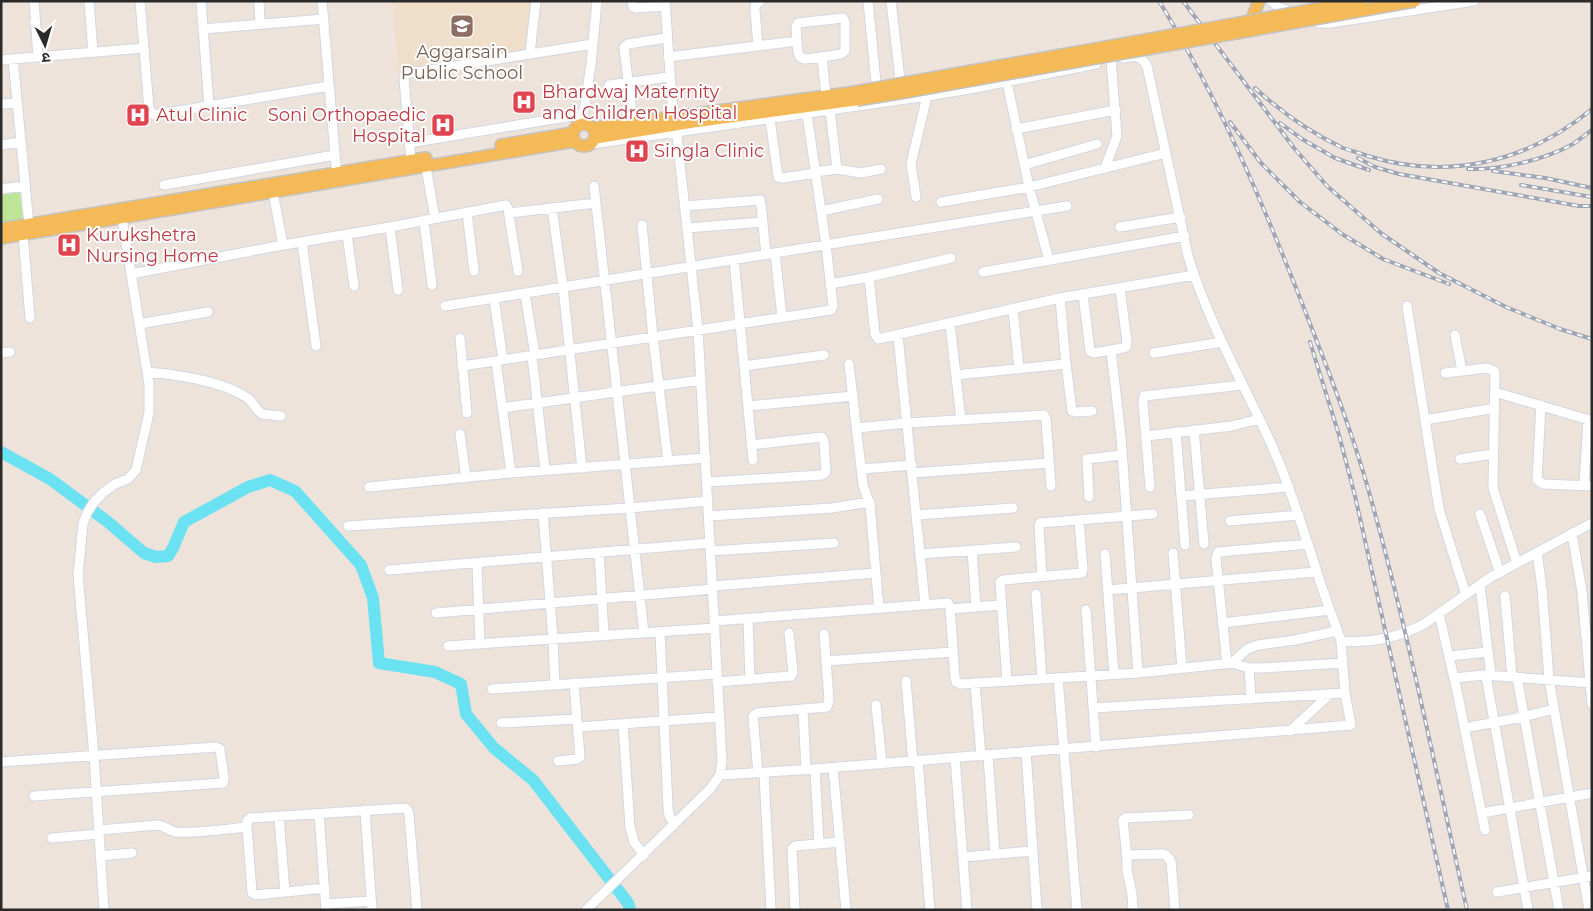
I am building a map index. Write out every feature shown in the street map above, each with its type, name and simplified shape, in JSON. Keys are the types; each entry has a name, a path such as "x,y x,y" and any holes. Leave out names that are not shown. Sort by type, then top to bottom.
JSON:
{"main road":[{"path":"1251,21 1259,1"},
{"path":"594,137 856,96 1361,1"},
{"path":"594,137 591,125 583,119 575,128 574,137 580,145 584,146 594,137 633,122 675,124 826,96 906,92 1415,1"},
{"path":"1,229 26,229 574,137"},
{"path":"336,177 411,160 425,162"},
{"path":"1,238 26,229"}],"street":[{"path":"34,1 38,57"},
{"path":"89,1 93,52"},
{"path":"140,1 151,113 157,115 329,86"},
{"path":"201,1 209,106"},
{"path":"259,1 260,24"},
{"path":"322,1 336,177"},
{"path":"530,53 536,1"},
{"path":"410,143 583,119 597,1"},
{"path":"586,910 710,789 720,775 722,761 698,330 666,38 665,4 636,8 633,7 632,1"},
{"path":"758,46 754,10 760,1"},
{"path":"868,1 878,104"},
{"path":"891,1 903,100"},
{"path":"1271,1 1288,11 1314,22 1323,23 1474,1"},
{"path":"843,18 845,22 845,51 841,54 822,57 805,59 800,57 796,27 798,23 843,18"},
{"path":"203,28 324,19"},
{"path":"633,122 623,50 626,45 666,38"},
{"path":"668,57 797,42"},
{"path":"411,160 405,74 593,44"},
{"path":"1,60 144,48"},
{"path":"822,57 826,96"},
{"path":"675,124 770,119 927,96 1007,82 1112,60 1137,57 1144,61 1188,256 1222,342 1289,487 1316,572 1341,641 1345,694 1351,725 811,770 720,775"},
{"path":"13,59 25,186 30,318"},
{"path":"1105,168 1118,136 1112,60"},
{"path":"609,84 670,77"},
{"path":"1007,82 1029,187 1049,260"},
{"path":"916,197 911,164 927,96"},
{"path":"1,104 17,103"},
{"path":"830,110 837,169"},
{"path":"1016,129 1116,110"},
{"path":"462,366 831,310 833,306 826,245 807,114"},
{"path":"770,119 778,177 783,178 837,169 862,173 881,170"},
{"path":"1,144 21,142"},
{"path":"1024,164 1097,144"},
{"path":"941,202 1029,187 1166,153"},
{"path":"164,185 335,155"},
{"path":"425,162 435,218"},
{"path":"1,189 25,186"},
{"path":"594,186 644,633"},
{"path":"273,188 283,245"},
{"path":"821,211 878,199"},
{"path":"684,206 757,200 761,202 763,222 782,317"},
{"path":"509,213 596,203"},
{"path":"131,274 283,245 390,228 504,205 508,207 518,271"},
{"path":"445,306 1067,206"},
{"path":"552,208 563,288 582,468"},
{"path":"467,212 474,270"},
{"path":"104,910 94,756 78,575 83,524 87,513 94,502 115,484 128,479 136,470 149,413 149,384 121,213"},
{"path":"1120,227 1180,217"},
{"path":"424,220 432,285"},
{"path":"687,228 763,222"},
{"path":"642,225 668,462"},
{"path":"390,228 398,290"},
{"path":"347,234 354,286"},
{"path":"983,272 1185,236"},
{"path":"302,242 316,346"},
{"path":"830,284 951,258"},
{"path":"734,260 753,460"},
{"path":"869,277 876,338 881,339 1060,298 1194,275"},
{"path":"1083,294 1090,351 1094,353 1123,348 1127,345 1120,288"},
{"path":"526,294 544,470"},
{"path":"1060,298 1072,411 1092,411"},
{"path":"494,299 502,408 511,473"},
{"path":"1407,306 1439,508 1466,595"},
{"path":"1013,309 1019,369"},
{"path":"139,324 208,312"},
{"path":"950,324 961,420"},
{"path":"1455,335 1462,371"},
{"path":"898,336 925,604"},
{"path":"460,338 467,413"},
{"path":"1154,354 1222,342"},
{"path":"1111,350 1122,455 1138,673"},
{"path":"744,366 824,355"},
{"path":"849,364 864,490 870,502 879,609"},
{"path":"956,375 1066,364"},
{"path":"1445,373 1490,369 1495,373 1493,482 1495,497 1517,564"},
{"path":"147,372 193,379 231,390 247,397 262,414 281,416"},
{"path":"502,408 701,380"},
{"path":"1150,487 1144,396 1242,385"},
{"path":"1495,392 1541,405 1590,420 1588,486 1543,484 1537,480 1541,405"},
{"path":"748,406 853,396"},
{"path":"1425,420 1495,408"},
{"path":"857,428 907,423 1044,415 1046,419 1051,486"},
{"path":"1146,436 1232,426 1259,419"},
{"path":"1194,430 1204,544"},
{"path":"1176,432 1185,545"},
{"path":"460,434 466,478"},
{"path":"707,482 822,475 826,472 824,442 822,438 751,445"},
{"path":"1460,459 1493,454"},
{"path":"1089,497 1087,459 1122,455"},
{"path":"369,487 544,470 706,458"},
{"path":"862,470 1049,463"},
{"path":"1181,496 1289,487"},
{"path":"348,526 630,508 708,501"},
{"path":"709,516 832,508 870,502"},
{"path":"917,515 1013,508"},
{"path":"543,513 555,685"},
{"path":"1042,576 1039,524 1042,522 1153,514"},
{"path":"1480,514 1500,573"},
{"path":"1230,521 1299,516"},
{"path":"1007,681 1000,584 1002,580 1079,574 1083,571 1079,520"},
{"path":"1341,641 1375,640 1414,630 1480,585 1592,523"},
{"path":"1572,533 1588,606 1592,704"},
{"path":"389,570 599,552 834,542"},
{"path":"1229,663 1218,580 1216,559 1218,552 1308,544"},
{"path":"920,554 1016,547"},
{"path":"972,550 976,607"},
{"path":"599,552 604,635"},
{"path":"1537,552 1542,588 1548,679 1569,797 1587,877 1589,910"},
{"path":"1173,553 1182,668"},
{"path":"1105,554 1114,674"},
{"path":"477,562 480,644"},
{"path":"1108,590 1316,572"},
{"path":"436,612 876,573"},
{"path":"1480,585 1488,652 1488,676 1493,723 1528,910"},
{"path":"1036,594 1042,679"},
{"path":"1505,596 1514,677 1540,802 1559,910"},
{"path":"448,646 660,632 748,618 948,603 956,682 961,684 1138,673 1229,663 1249,668 1343,663"},
{"path":"950,610 1001,605"},
{"path":"1086,610 1096,747"},
{"path":"1223,623 1330,610"},
{"path":"1439,614 1485,830"},
{"path":"748,618 750,680"},
{"path":"1229,663 1248,649 1258,645 1295,640 1337,631"},
{"path":"660,632 668,808 674,825"},
{"path":"492,689 662,678 750,680 789,678 793,674 789,633"},
{"path":"771,910 761,773 753,716 757,713 823,708 829,704 824,634"},
{"path":"826,660 953,652"},
{"path":"1449,656 1488,652"},
{"path":"1249,668 1251,699"},
{"path":"1454,678 1488,676 1591,683"},
{"path":"1058,678 1077,910"},
{"path":"906,681 930,910"},
{"path":"974,683 995,854"},
{"path":"558,761 580,757 574,684"},
{"path":"1290,731 1330,694"},
{"path":"1093,708 1345,694"},
{"path":"876,705 882,764"},
{"path":"802,709 819,844"},
{"path":"1464,728 1554,709"},
{"path":"502,723 623,724 719,717"},
{"path":"623,724 630,827 634,842 644,855"},
{"path":"1,762 218,747 221,751 224,781 220,783 34,796"},
{"path":"1026,752 1037,910"},
{"path":"954,758 967,910"},
{"path":"833,768 846,910"},
{"path":"1482,814 1592,793"},
{"path":"325,888 256,895 252,893 247,821 250,818 365,810 400,808 408,811 416,910"},
{"path":"319,814 326,907 371,905 365,810"},
{"path":"1133,910 1127,870 1124,819 1188,815"},
{"path":"279,817 285,892"},
{"path":"52,838 158,825 168,830 180,832 247,827"},
{"path":"795,910 792,849 796,846 840,842"},
{"path":"963,857 1032,851"},
{"path":"100,856 132,853"},
{"path":"1127,856 1162,854 1169,857 1171,861 1175,910"},
{"path":"1498,892 1587,877"}],"shaded area":[{"name":"Aggarsain Public School","path":"393,1 531,1 526,50 398,71"}],"green space":[{"path":"20,192 23,220 1,223 1,195"}],"waterway":[{"path":"1,452 50,479 108,522 144,553 156,557 168,556 184,522 248,487 270,480 295,491 361,565 373,598 379,663 435,672 461,684 466,714 494,748 533,780 628,903 630,910"}],"railway":[{"path":"1159,1 1222,116 1258,195 1316,339 1350,430 1371,499 1398,601 1467,910"},
{"path":"1183,1 1294,148 1327,186 1382,234 1439,273 1506,307 1560,329 1592,339"},
{"path":"1255,88 1297,121 1319,136 1343,148 1398,163 1428,167 1486,162 1514,154 1541,142 1567,127 1592,109"},
{"path":"1230,122 1261,163 1300,202 1342,234 1383,259 1449,284"},
{"path":"1280,123 1302,139 1335,158 1369,170"},
{"path":"1468,169 1508,166 1549,155 1573,144 1592,130"},
{"path":"1358,158 1375,167 1399,174 1579,206 1592,206"},
{"path":"1493,171 1545,178 1592,188"},
{"path":"1521,185 1592,197"},
{"path":"1310,342 1339,435 1355,496 1448,910"}],"place":[{"name":"Aggarsain Public School","path":"462,26"},
{"name":"Bhardwaj Maternity and Children Hospital","path":"524,102"},
{"name":"Atul Clinic","path":"138,115"},
{"name":"Soni Orthopaedic Hospital","path":"443,125"},
{"name":"Singla Clinic","path":"637,151"},
{"name":"Kurukshetra Nursing Home","path":"69,245"}]}
